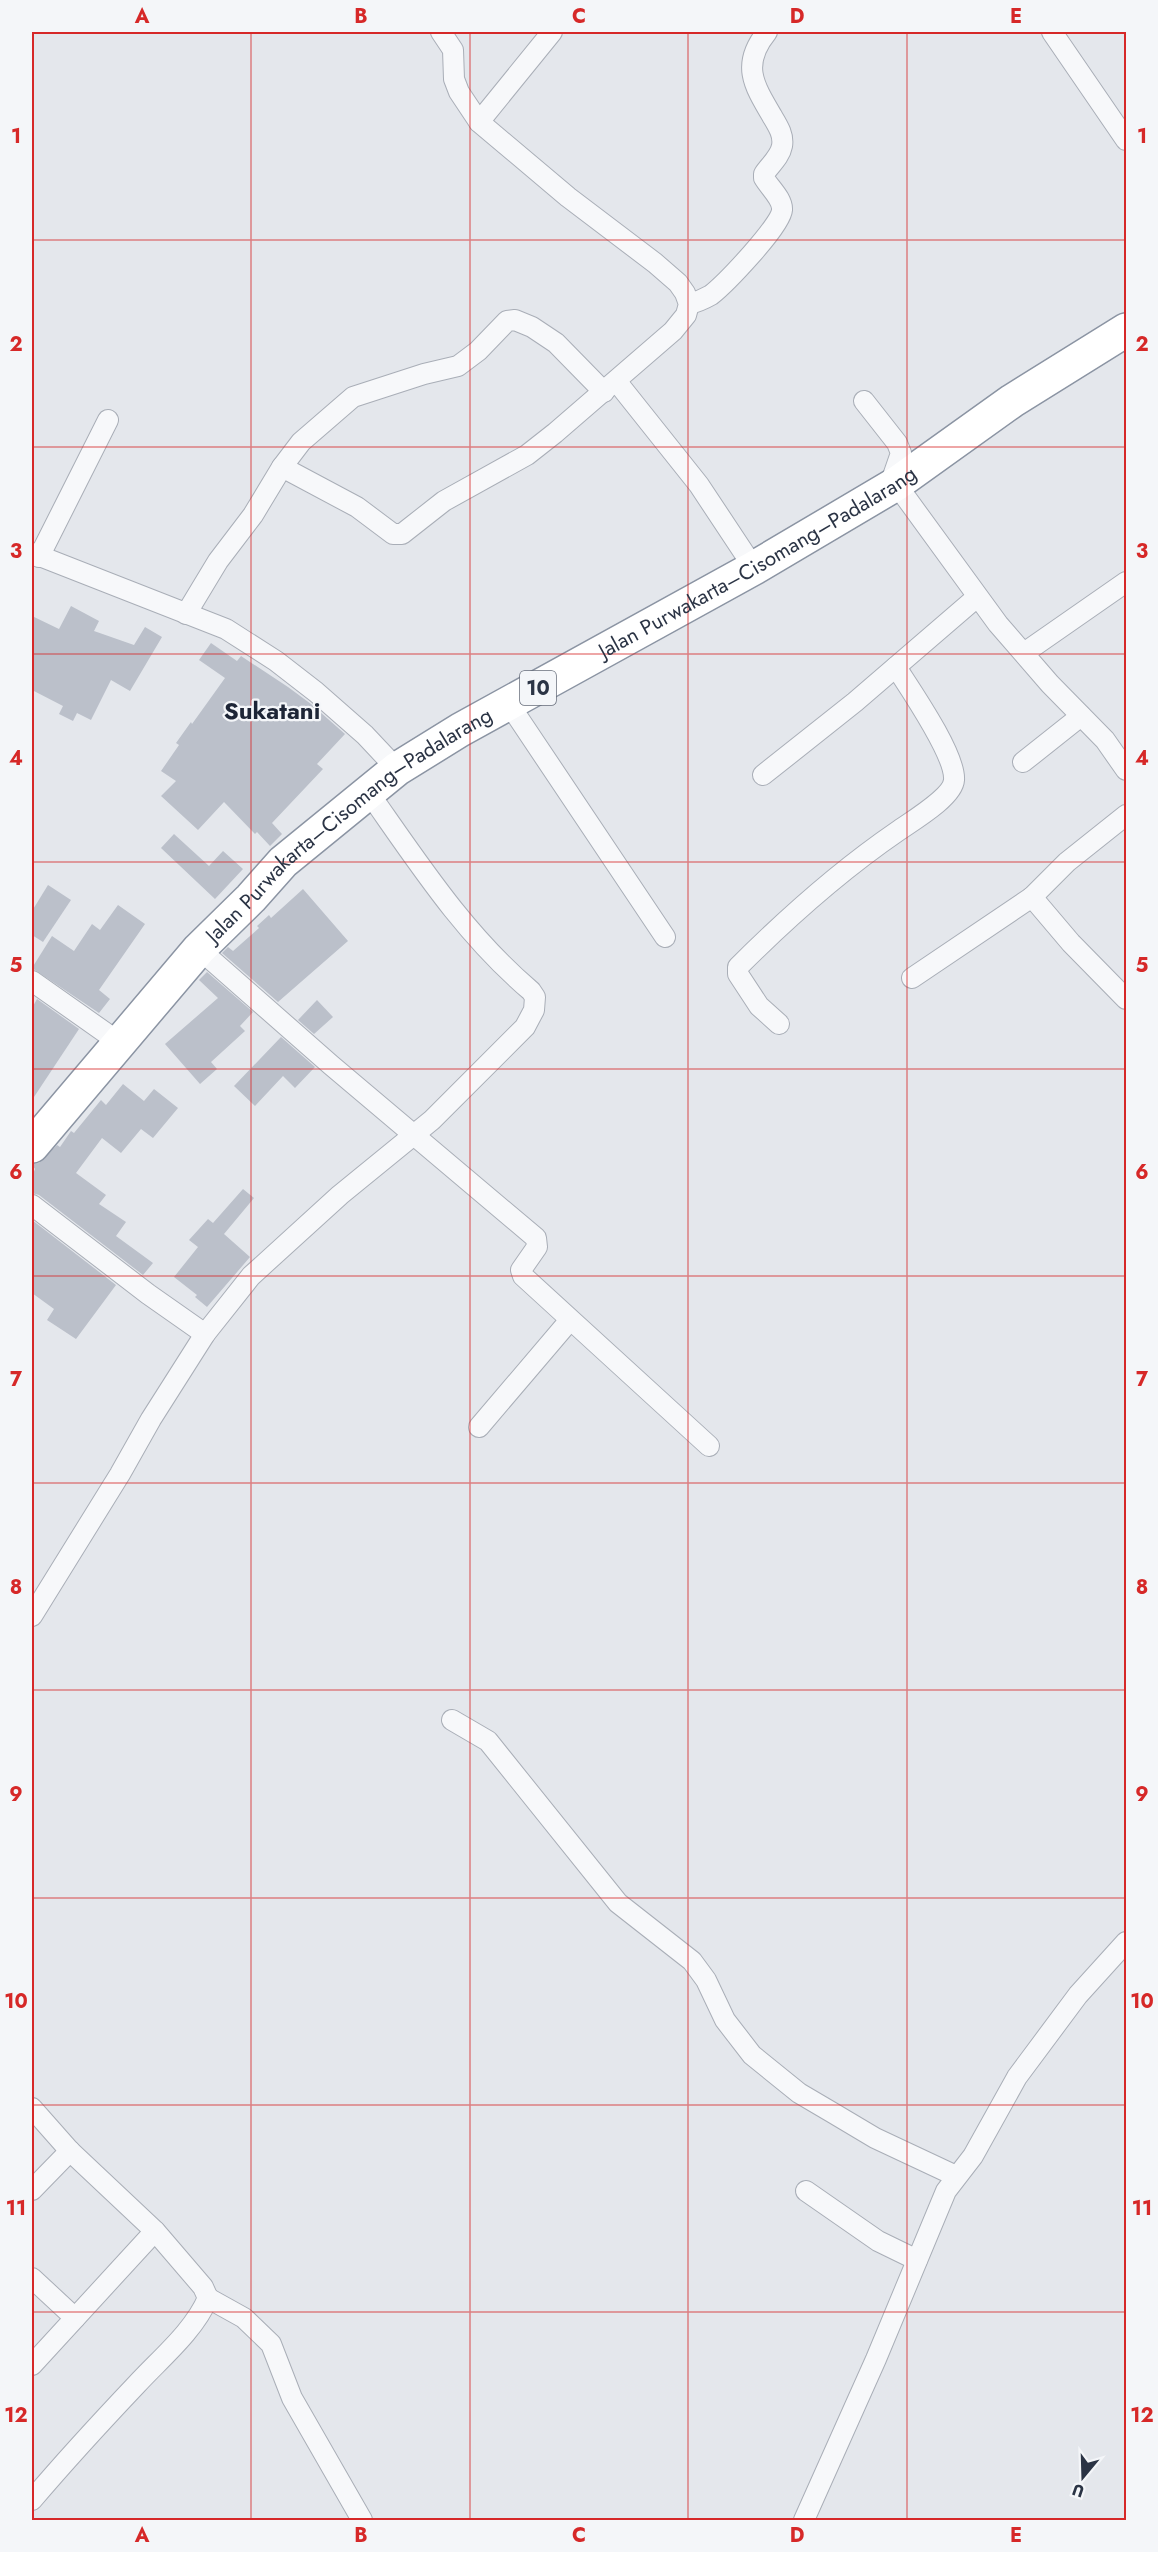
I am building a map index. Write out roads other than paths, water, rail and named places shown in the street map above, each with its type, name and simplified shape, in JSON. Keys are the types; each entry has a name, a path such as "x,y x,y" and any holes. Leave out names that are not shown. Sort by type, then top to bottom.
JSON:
{"highway":[{"name":"Jalan Purwakarta–Cisomang–Padalarang","path":"32,1146 54,1117 200,949 284,862 397,769 460,730 754,568 896,484 1012,401 1126,330"}],"street":[{"path":"282,467 357,507 393,534 402,534 444,501 527,455 611,387 673,331 686,315 689,304 682,288 655,263 560,190 479,122 459,92 454,79 453,50 441,32"},
{"path":"479,122 552,32"},
{"path":"689,304 708,296 726,281 761,243 782,213 782,203 764,178 764,174 782,147 781,130 762,99 751,70 751,59 766,32"},
{"path":"1052,32 1126,140"},
{"path":"186,614 218,561 301,442 353,397 424,374 458,366 478,351 507,321 515,320 532,327 548,338 611,387 699,485 754,568"},
{"path":"864,401 897,443 901,453 893,476 896,484 977,597 1024,653 1105,740 1126,770"},
{"path":"108,420 35,555 226,629 276,661 365,735 397,769"},
{"path":"1024,653 1126,582"},
{"path":"763,775 896,667 977,597"},
{"path":"780,1024 759,1006 738,974 738,967 866,853 928,809 947,794 953,786 953,769 942,743 896,667"},
{"path":"509,704 665,938"},
{"path":"1023,762 1081,716"},
{"path":"32,1616 120,1474 151,1419 206,1334 250,1276 340,1195 414,1135 525,1028 534,1010 535,997 472,934 369,793"},
{"path":"912,978 1032,897 1067,862 1126,815"},
{"path":"1032,897 1071,943 1126,999"},
{"path":"200,949 536,1238 537,1246 520,1270 522,1273 570,1320 709,1446"},
{"path":"32,981 120,1043"},
{"path":"32,1205 148,1294 206,1334"},
{"path":"479,1427 570,1320"},
{"path":"452,1720 488,1741 618,1903 692,1961 706,1980 725,2020 752,2055 800,2093 841,2118 875,2138 956,2176"},
{"path":"804,2520 946,2191 973,2156 1017,2077 1078,1995 1126,1942"},
{"path":"32,2108 70,2151 155,2231 204,2287 208,2298 244,2318 271,2344 292,2398 362,2520"},
{"path":"32,2190 70,2151"},
{"path":"806,2191 878,2241 917,2260"},
{"path":"32,2365 155,2231"},
{"path":"32,2278 75,2318"},
{"path":"32,2500 81,2443 172,2347 203,2309 208,2298"}],"district":[{"name":"Sukatani","path":"272,711"}]}
